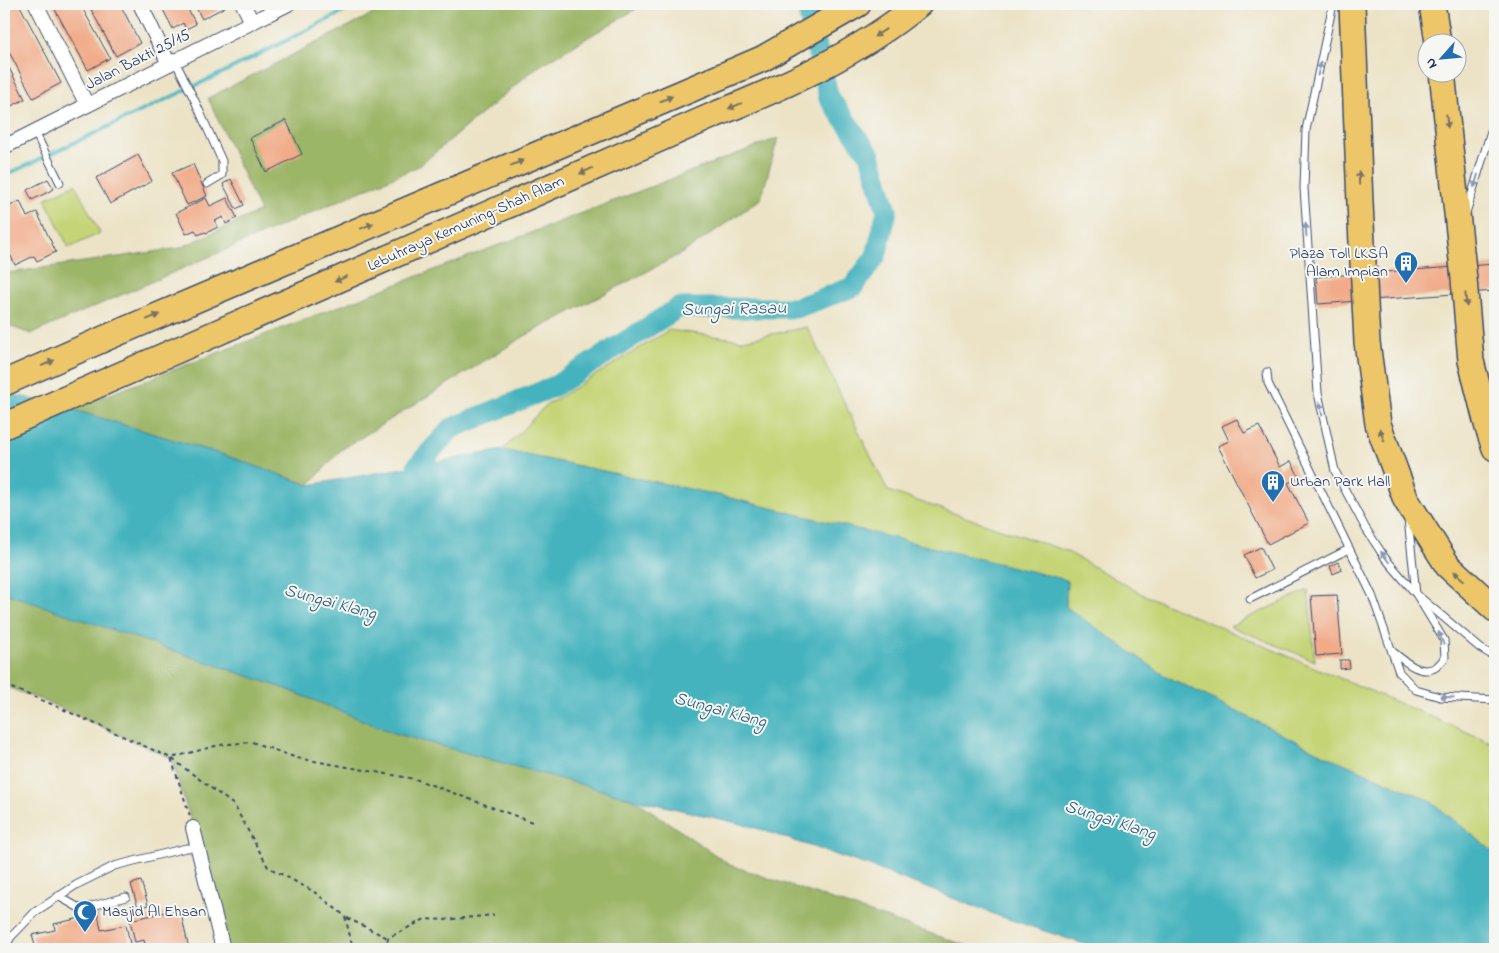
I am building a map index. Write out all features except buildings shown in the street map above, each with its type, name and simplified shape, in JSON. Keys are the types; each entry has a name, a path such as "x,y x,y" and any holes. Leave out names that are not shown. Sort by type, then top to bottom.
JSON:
{"highway":[{"path":"4,383 762,59 858,4"},
{"name":"Lebuhraya Kemuning-Shah Alam","path":"4,426 704,119 777,90 864,44 919,4"},
{"path":"1352,4 1368,342 1378,424 1406,500 1448,566 1495,609"},
{"path":"1432,4 1436,32"},
{"path":"1443,82 1471,361 1495,448"}],"street":[{"path":"36,4 87,105"},
{"path":"140,4 172,63"},
{"path":"243,4 252,22"},
{"name":"Jalan Bakti 25/15","path":"4,147 288,4"},
{"path":"193,828 224,949"}],"lane":[{"path":"1333,4 1306,130 1304,188 1318,394 1336,471 1366,529 1385,558 1416,594 1480,648 1495,657"},
{"path":"172,63 182,75 222,161 222,175 207,184"},
{"path":"1459,236 1495,118"},
{"path":"35,132 60,184"},
{"path":"1267,372 1268,383 1372,595 1399,672 1416,690 1440,697 1495,700"},
{"path":"1392,651 1420,670 1434,668 1445,658 1444,640 1416,594 1406,500"},
{"path":"1250,599 1349,549"},
{"path":"4,949 11,937 35,912 58,896 114,866 186,848 198,848"},
{"path":"58,896 81,909 126,898"}],"path":[{"path":"4,685 49,703 171,758 234,805 268,867 313,891 345,916 388,938"},
{"path":"171,758 219,745 252,742 298,758 415,779 536,823"},
{"path":"171,758 193,828"},
{"path":"388,938 425,919 444,920 494,915"},
{"path":"345,916 353,949"},
{"path":"386,949 388,938"}],"green space":[{"path":"392,4 625,4 636,9 536,68 419,166 31,334 4,324 4,265 8,273 180,248 260,211 208,98"},
{"path":"778,138 761,199 686,251 523,337 341,450 309,485 227,456 71,409"},
{"path":"75,184 100,233 69,248 45,199"},
{"path":"807,327 888,491 1066,551 1142,594 1495,744 1495,855 1429,800 1320,753 1164,675 1065,607 1067,581 718,495 503,450 545,406 669,330 743,340"},
{"path":"1308,590 1315,661 1230,626"},
{"path":"4,592 289,690 394,733 634,799 730,865 976,949 224,949 193,828 171,758 49,703 4,686"}],"water":[{"name":"Sungai Klang","path":"4,392 71,409 227,456 309,485 503,450 718,495 1067,580 1066,607 1164,675 1320,753 1429,800 1491,850 1495,855 1495,949 1099,949 999,916 872,867 750,826 634,799 394,733 289,690 4,593"}],"waterway":[{"path":"4,176 222,73 359,4"},
{"name":"Sungai Rasau","path":"419,493 417,466 452,428 555,386 678,308 796,308 853,287 876,256 887,211 870,155 829,98 807,7 810,4"}],"place":[{"name":"Plaza Toll LKSA Alam Impian","path":"1406,284"},
{"name":"Urban Park Hall","path":"1273,503"},
{"name":"Masjid Al Ehsan","path":"85,933"}]}
